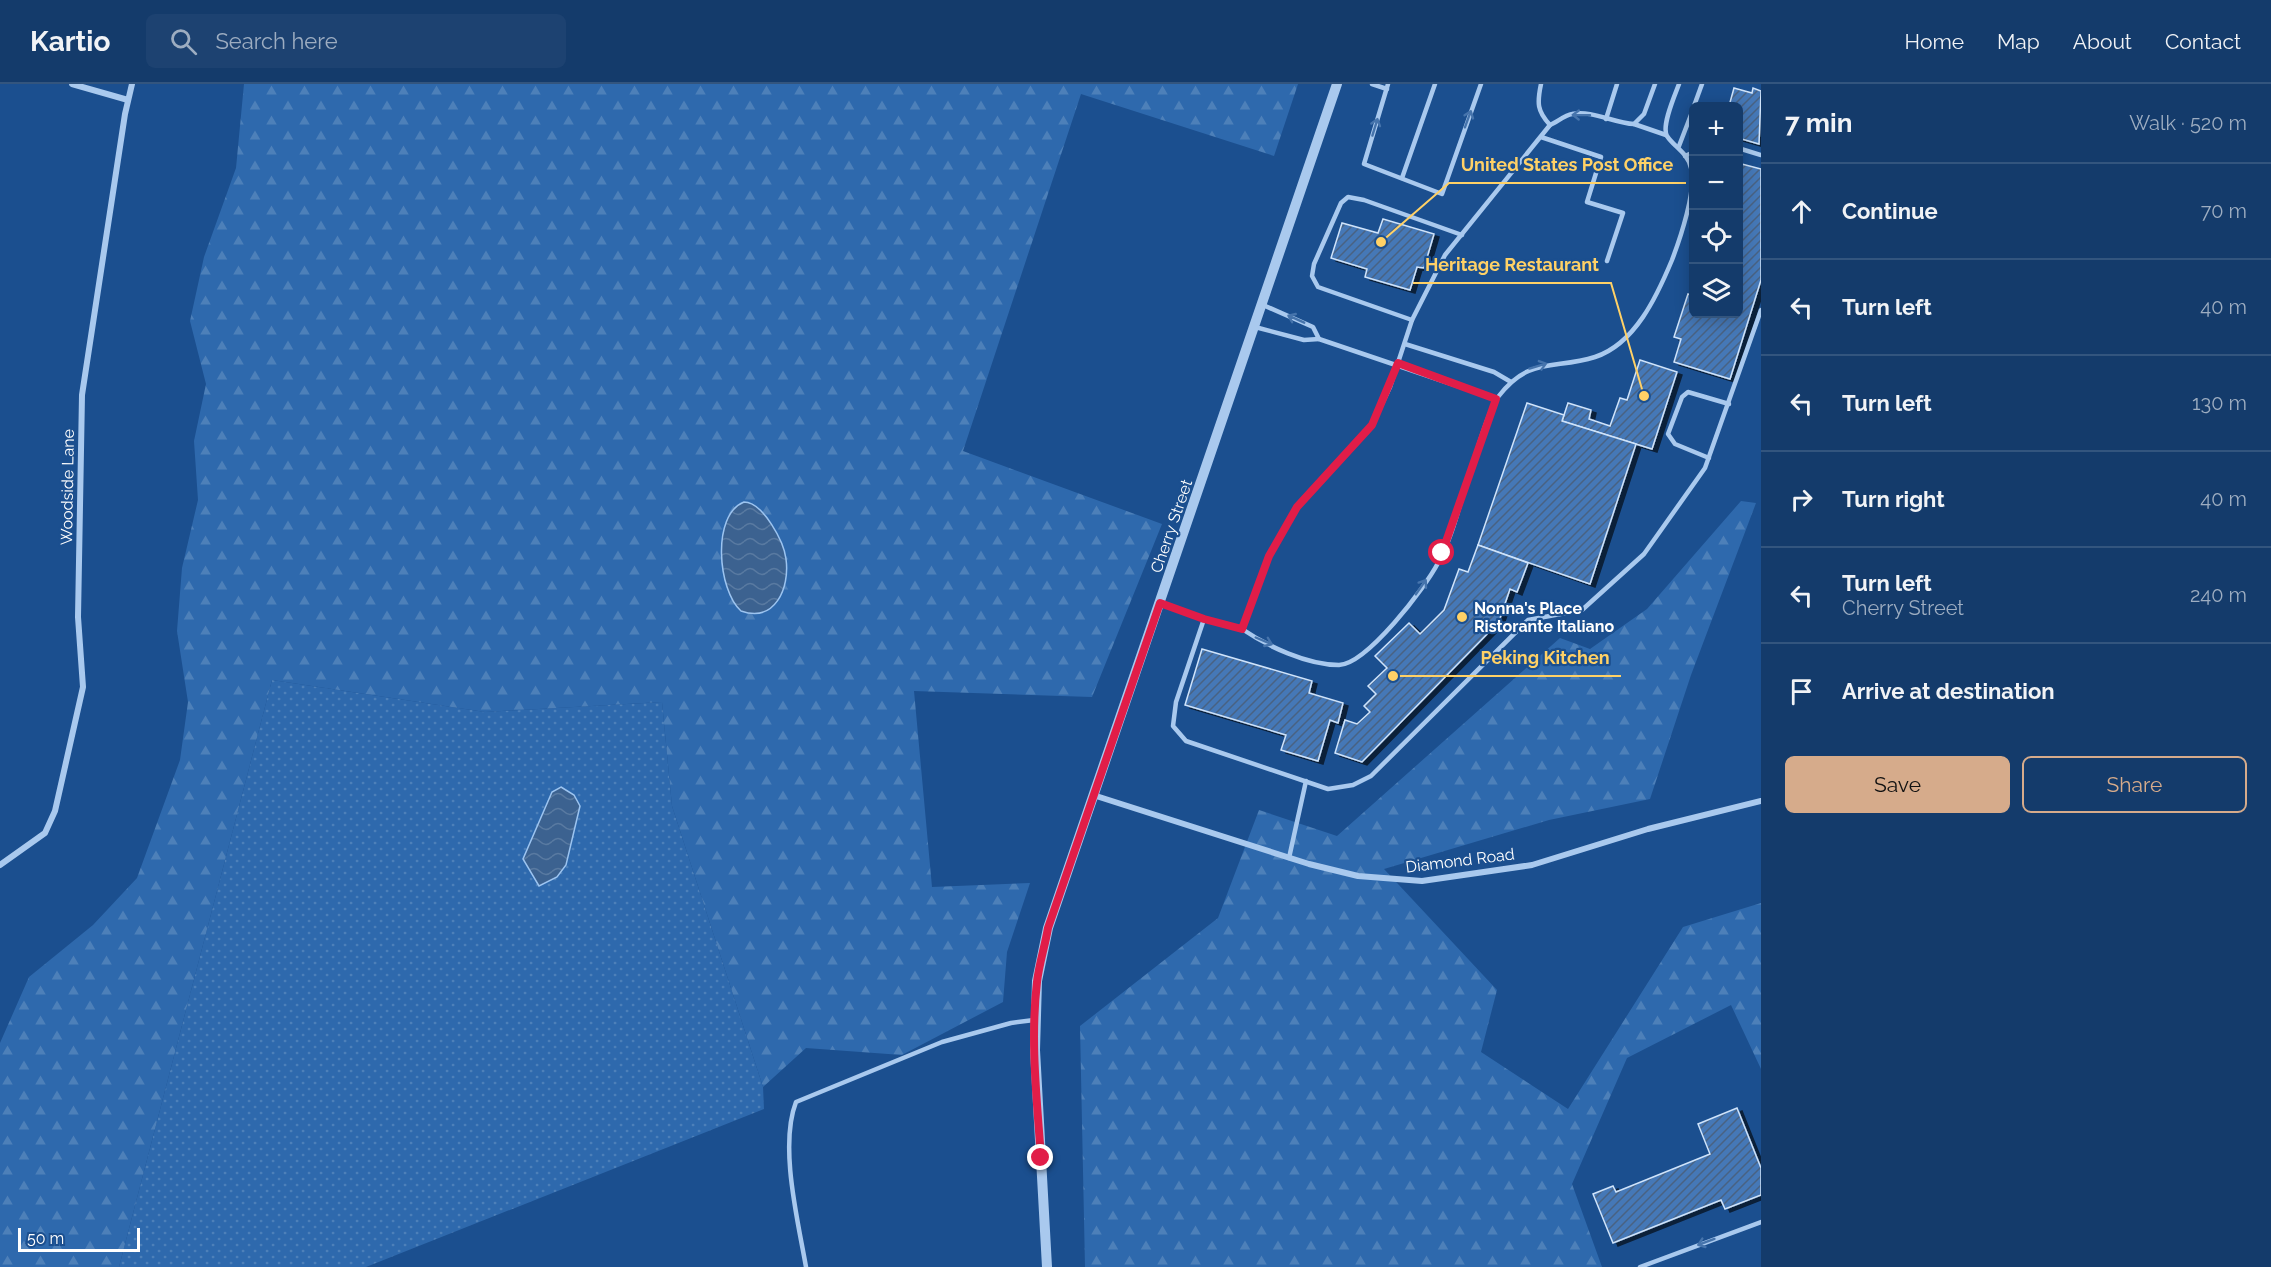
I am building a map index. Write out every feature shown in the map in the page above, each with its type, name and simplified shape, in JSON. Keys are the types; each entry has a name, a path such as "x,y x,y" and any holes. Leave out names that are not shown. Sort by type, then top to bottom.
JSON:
{"street":[{"path":"72,84 128,100"},
{"name":"Woodside Lane","path":"0,865 45,833 55,811 83,687 78,617 82,395 132,84"},
{"name":"Cherry Street","path":"1047,1267 1035,1063 1035,1020 1037,981 1048,928 1337,84"},
{"name":"Diamond Road","path":"1093,795 1289,858 1358,876 1422,881 1532,865 1648,829 1761,801"}],"lane":[{"path":"1372,84 1388,87 1364,164 1442,194 1481,84"},
{"path":"1402,178 1435,84"},
{"path":"1541,84 1537,104 1540,114 1550,125"},
{"path":"1606,119 1617,84"},
{"path":"1634,124 1644,114 1655,84"},
{"path":"1666,135 1665,126 1679,84"},
{"path":"1696,102 1702,84"},
{"path":"1160,603 1204,619 1242,629 1255,638 1312,661 1341,665 1369,650 1409,604 1438,563 1496,399 1511,382 1536,367 1595,357 1623,340 1649,308 1672,259 1691,192 1691,168 1679,146 1666,135 1634,124 1590,114 1572,114 1550,125 1445,255 1412,320 1398,363 1372,425 1297,507 1269,556 1242,629"},
{"path":"1679,146 1689,120"},
{"path":"1541,137 1601,157 1587,202 1623,213 1607,261"},
{"path":"1743,150 1761,155"},
{"path":"1685,156 1689,154"},
{"path":"1412,320 1318,287 1312,276 1314,264 1341,203 1348,197 1364,200 1462,235"},
{"path":"1263,305 1313,327 1319,339"},
{"path":"1204,619 1176,702 1173,726 1186,741 1328,789 1353,785 1371,776 1528,620 1582,610 1644,554 1705,468 1730,404 1761,310"},
{"path":"1253,327 1304,340 1319,339 1398,363 1496,399"},
{"path":"1405,344 1494,372 1511,382"},
{"path":"1709,458 1675,444 1668,434 1682,397 1688,392 1730,404"},
{"path":"1289,858 1306,781"},
{"path":"806,1267 792,1187 789,1138 796,1102 942,1042 1011,1023 1035,1020"},
{"path":"1640,1267 1761,1222"}],"green space":[{"path":"244,84 1298,84 1274,156 1081,94 963,451 1162,524 1092,697 914,691 932,887 1030,883 1007,952 1003,1002 902,1055 806,1048 763,1087 672,806 662,702 485,712 272,680 119,1267 0,1267 0,1043 29,977 93,925 137,878 180,760 188,702 177,631 182,568 198,500 194,441 206,384 190,321 204,257 236,168"},
{"path":"1741,501 1756,503 1691,675 1650,799 1549,820 1384,869 1497,990 1481,1052 1568,1109 1683,927 1761,903 1761,1069 1731,1005 1627,1058 1572,1184 1602,1267 1085,1267 1080,1026 1218,918 1259,810 1337,836 1560,638 1590,649 1647,609"},
{"path":"272,680 485,712 662,702 672,806 763,1087 764,1109 366,1267 119,1267"}],"water":[{"path":"744,502 758,509 771,524 777,533 786,559 787,570 782,591 778,600 763,612 741,611 733,601 723,571 722,537 726,522 733,510"},
{"path":"561,787 574,795 580,806 566,865 557,877 539,886 523,859 552,792"}],"building":[{"path":"1734,88 1752,93 1753,88 1761,91 1759,144 1743,139 1743,102 1730,102"},
{"path":"1743,164 1761,169 1761,280 1730,379 1674,362 1681,339 1674,337 1688,294 1689,318 1743,318"},
{"path":"1383,219 1434,234 1424,268 1417,267 1410,290 1365,277 1367,269 1331,258 1342,223 1378,233"},
{"path":"1640,360 1677,372 1652,449 1562,421 1568,403 1591,410 1589,419 1610,426 1620,398 1627,400"},
{"path":"1527,403 1564,415 1562,421 1636,444 1590,584 1478,545"},
{"path":"1478,545 1528,563 1517,592 1510,589 1496,630 1492,629 1362,762 1335,753 1345,720 1357,724 1370,712 1364,706 1376,694 1368,686 1387,668 1375,656 1409,623 1420,634 1444,610 1459,569 1468,572"},
{"path":"1202,649 1312,681 1309,693 1343,703 1338,723 1330,720 1318,761 1281,750 1286,735 1185,705"},
{"path":"1737,1108 1761,1168 1761,1195 1725,1209 1721,1200 1613,1243 1593,1194 1613,1186 1616,1192 1710,1154 1698,1124"}],"place":[{"name":"United States Post Office","path":"1381,242"},
{"name":"Heritage Restaurant","path":"1644,396"},
{"name":"Nonna's Place Ristorante Italiano","path":"1462,617"},
{"name":"Peking Kitchen","path":"1393,676"}],"route":[{"path":"1041,1158 1035,1063 1035,1020 1037,981 1048,928 1160,603 1204,619 1242,629 1269,556 1297,507 1372,425 1390,387 1398,363 1496,399 1442,553"}]}
